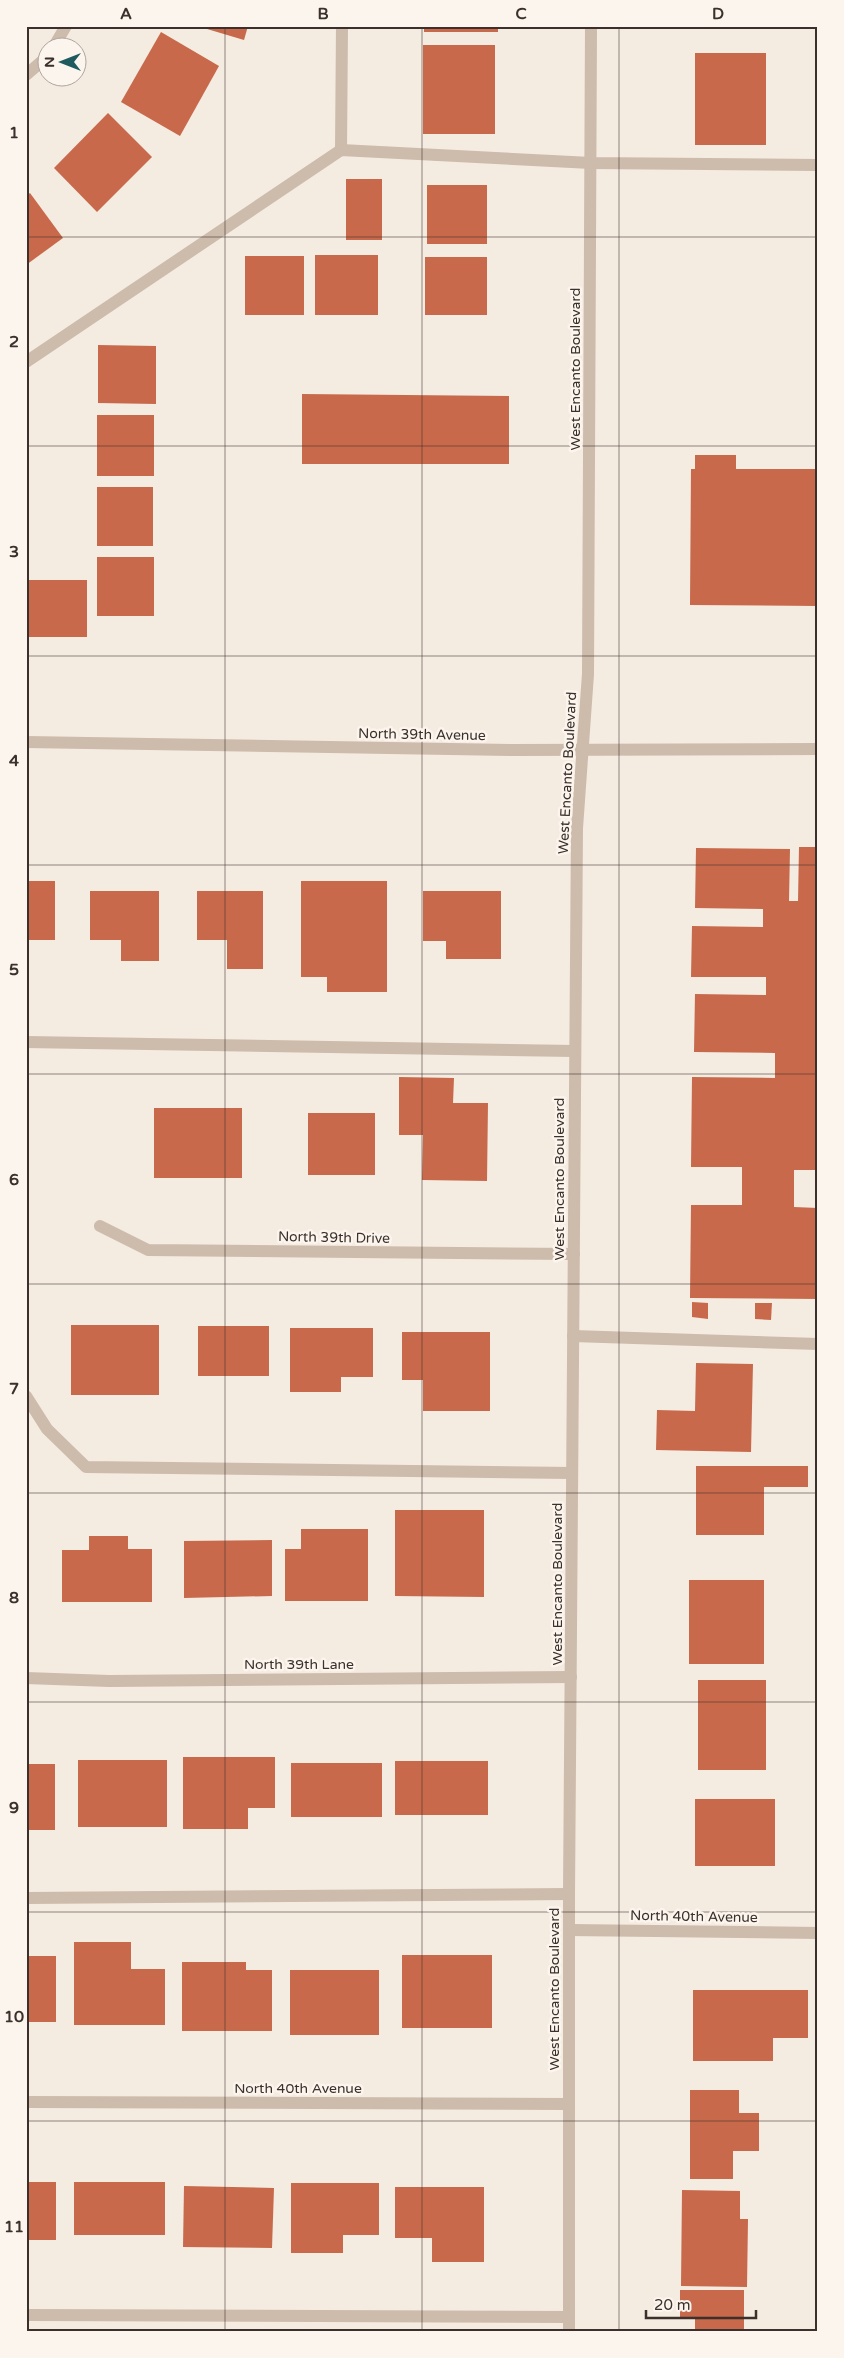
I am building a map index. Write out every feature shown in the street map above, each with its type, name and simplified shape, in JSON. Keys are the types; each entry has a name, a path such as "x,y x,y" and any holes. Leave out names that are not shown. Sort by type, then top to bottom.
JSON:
{"street":[{"path":"59,38 66,26"},
{"path":"341,150 342,26"},
{"name":"West Encanto Boulevard","path":"569,2332 569,1894 577,828 588,674 591,26"},
{"path":"26,75 38,65"},
{"path":"26,362 341,150 591,162 818,165"},
{"name":"North 39th Avenue","path":"26,742 582,750 818,749"},
{"path":"26,1042 575,1052"},
{"name":"North 39th Drive","path":"100,1226 148,1250 574,1254"},
{"path":"573,1336 818,1344"},
{"path":"26,1396 47,1429 86,1467 572,1473"},
{"name":"North 39th Lane","path":"26,1678 109,1681 571,1677"},
{"path":"26,1898 569,1894"},
{"name":"North 40th Avenue","path":"569,1930 818,1933"},
{"name":"North 40th Avenue","path":"26,2102 569,2104"},
{"path":"26,2315 569,2317"}],"building":[{"path":"197,26 248,26 244,40"},
{"path":"424,26 498,26 498,32 424,32"},
{"path":"161,32 219,66 180,136 121,102"},
{"path":"423,45 495,45 495,134 423,134"},
{"path":"695,53 766,53 766,145 695,145"},
{"path":"108,113 152,157 97,212 54,168"},
{"path":"346,179 382,179 382,240 346,240"},
{"path":"427,185 487,185 487,244 427,244"},
{"path":"30,193 63,238 26,265 26,196"},
{"path":"315,255 378,255 378,315 315,315"},
{"path":"245,256 304,256 304,315 245,315"},
{"path":"425,257 487,257 487,315 425,315"},
{"path":"98,345 156,346 156,404 98,403"},
{"path":"302,394 509,396 509,464 302,464"},
{"path":"97,415 154,415 154,476 97,476"},
{"path":"695,455 736,455 736,469 818,469 818,606 690,605 691,469 695,469"},
{"path":"97,487 153,487 153,546 97,546"},
{"path":"97,557 154,557 154,616 97,616"},
{"path":"27,580 87,580 87,637 27,637"},
{"path":"799,847 818,847 818,1170 794,1170 794,1207 818,1208 818,1299 690,1298 691,1205 742,1205 742,1167 691,1167 692,1077 775,1078 775,1053 694,1052 695,994 766,995 766,977 691,977 692,926 763,927 763,909 695,908 696,848 790,849 789,901 798,901"},
{"path":"26,881 55,881 55,940 26,940"},
{"path":"301,881 387,881 387,992 327,992 327,977 301,977"},
{"path":"90,891 159,891 159,961 121,961 121,940 90,940"},
{"path":"197,891 263,891 263,969 227,969 227,940 197,940"},
{"path":"423,891 501,891 501,959 446,959 446,941 423,941"},
{"path":"399,1077 454,1078 453,1103 488,1103 487,1181 422,1180 423,1135 399,1135"},
{"path":"154,1108 242,1108 242,1178 154,1178"},
{"path":"308,1113 375,1113 375,1175 308,1175"},
{"path":"692,1302 708,1303 708,1319 692,1317"},
{"path":"755,1303 772,1303 771,1320 755,1319"},
{"path":"71,1325 159,1325 159,1395 71,1395"},
{"path":"198,1326 269,1326 269,1376 198,1376"},
{"path":"290,1328 373,1328 373,1377 341,1377 341,1392 290,1392"},
{"path":"402,1332 490,1332 490,1411 423,1411 423,1380 402,1380"},
{"path":"696,1363 753,1364 751,1452 656,1450 657,1410 695,1411"},
{"path":"696,1466 808,1466 808,1487 764,1487 764,1535 696,1535"},
{"path":"395,1510 484,1510 484,1597 395,1596"},
{"path":"301,1529 368,1529 368,1601 285,1601 285,1549 301,1549"},
{"path":"89,1536 128,1536 128,1549 152,1549 152,1602 62,1602 62,1550 89,1550"},
{"path":"272,1540 272,1596 184,1598 184,1541"},
{"path":"689,1580 764,1580 764,1664 689,1664"},
{"path":"698,1680 766,1680 766,1770 698,1770"},
{"path":"183,1757 275,1757 275,1808 248,1808 248,1829 183,1829"},
{"path":"78,1760 167,1760 167,1827 78,1827"},
{"path":"395,1761 488,1761 488,1815 395,1815"},
{"path":"291,1763 382,1763 382,1817 291,1817"},
{"path":"26,1764 55,1764 55,1830 26,1830"},
{"path":"695,1799 775,1799 775,1866 695,1866"},
{"path":"74,1942 131,1942 131,1969 165,1969 165,2025 74,2025"},
{"path":"402,1955 492,1955 492,2028 402,2028"},
{"path":"26,1956 56,1956 56,2022 26,2022"},
{"path":"182,1962 246,1962 246,1970 272,1970 272,2031 182,2031"},
{"path":"290,1970 379,1970 379,2035 290,2035"},
{"path":"693,1990 808,1990 808,2038 773,2038 773,2061 693,2061"},
{"path":"690,2090 739,2090 739,2113 759,2113 759,2151 733,2151 733,2179 690,2179"},
{"path":"26,2182 56,2182 56,2240 26,2240"},
{"path":"74,2182 165,2182 165,2235 74,2235"},
{"path":"291,2183 379,2183 379,2235 343,2235 343,2253 291,2253"},
{"path":"184,2186 274,2188 272,2248 183,2247"},
{"path":"395,2187 484,2187 484,2262 432,2262 432,2238 395,2238"},
{"path":"682,2190 740,2191 740,2219 748,2219 747,2287 681,2286"},
{"path":"680,2290 744,2290 744,2332 695,2332 695,2319 680,2319"}]}
